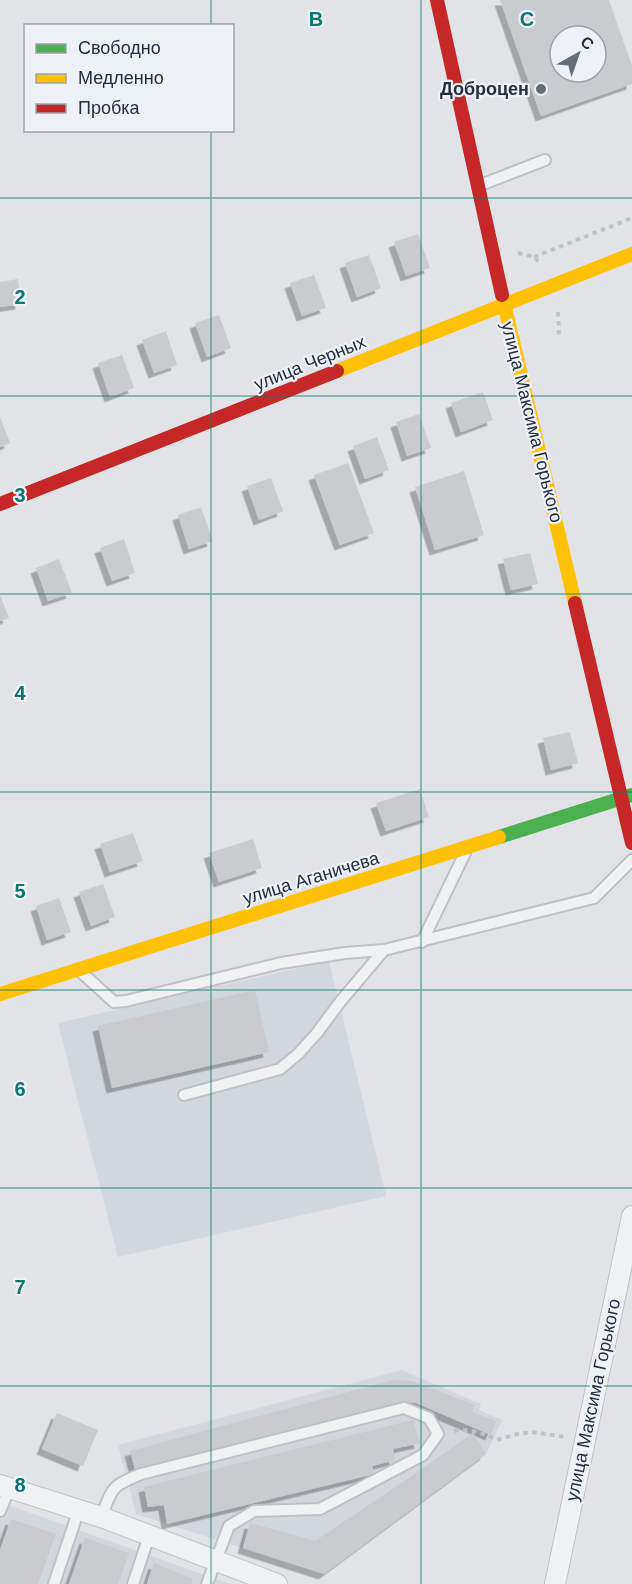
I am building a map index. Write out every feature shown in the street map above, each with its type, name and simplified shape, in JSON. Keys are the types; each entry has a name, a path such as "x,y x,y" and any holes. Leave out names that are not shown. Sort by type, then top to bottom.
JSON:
{"street":[{"name":"улица Максима Горького","path":"437,0 504,306 627,797 632,843"},
{"name":"улица Черных","path":"0,504 632,254"},
{"name":"улица Аганичева","path":"0,994 627,797"},
{"name":"улица Максима Горького","path":"555,1584 632,1216"},
{"path":"5,1486 79,1509 277,1584"}],"lane":[{"path":"477,186 545,160"},
{"path":"422,942 467,848"},
{"path":"78,969 114,1002 126,1001 281,963 345,953 384,950 422,942 594,898 632,860"},
{"path":"184,1095 280,1069 298,1054 317,1033 384,950"},
{"path":"101,1517 110,1494 118,1484 141,1474 404,1408 429,1418 438,1434 423,1455 320,1509 254,1511 230,1526 207,1584"},
{"path":"0,1510 5,1486"},
{"path":"54,1584 79,1509"},
{"path":"133,1584 149,1536"}],"path":[{"path":"534,256 632,218"},
{"path":"438,1434 465,1429 497,1440 532,1432 560,1437 585,1437"}],"shaded area":[{"path":"329,961 386,1196 118,1257 58,1023"},
{"path":"402,1370 481,1404 479,1410 502,1420 486,1454 324,1574 136,1514 118,1445"},
{"path":"0,1502 230,1584 0,1584"}],"building":[{"path":"500,0 609,0 632,66 632,84 541,116"},
{"path":"418,234 430,268 406,276 394,242"},
{"path":"369,255 381,288 357,297 345,263"},
{"path":"314,275 326,308 302,316 290,283"},
{"path":"18,279 21,304 0,307 0,282"},
{"path":"219,315 231,348 207,357 195,323"},
{"path":"166,331 177,365 154,373 142,340"},
{"path":"122,355 134,388 110,397 98,363"},
{"path":"483,392 493,420 461,432 451,403"},
{"path":"419,414 431,448 407,456 396,422"},
{"path":"0,417 10,443 0,447"},
{"path":"377,437 389,470 365,479 353,446"},
{"path":"348,463 374,533 340,545 314,475"},
{"path":"464,471 484,535 435,550 415,487"},
{"path":"271,478 283,511 259,520 247,486"},
{"path":"201,507 213,541 189,549 178,515"},
{"path":"124,539 135,573 112,581 100,548"},
{"path":"530,553 538,584 511,590 503,559"},
{"path":"59,559 72,593 48,601 36,568"},
{"path":"0,595 9,618 0,621"},
{"path":"570,732 578,763 551,770 543,738"},
{"path":"420,789 429,817 386,831 376,803"},
{"path":"133,833 143,861 110,872 100,844"},
{"path":"253,839 262,868 219,882 209,853"},
{"path":"103,884 115,917 91,926 79,892"},
{"path":"59,898 71,932 47,940 36,906"},
{"path":"255,990 269,1052 112,1088 98,1026"},
{"path":"393,1380 412,1381 475,1405 472,1412 496,1421 491,1435 416,1403 400,1402 135,1469 130,1451"},
{"path":"57,1413 98,1430 83,1466 42,1449"},
{"path":"413,1420 420,1443 393,1449 395,1460 372,1466 374,1474 167,1524 164,1505 148,1507 144,1487"},
{"path":"473,1433 486,1454 324,1574 243,1548 250,1523 315,1541"},
{"path":"11,1519 56,1534 38,1584 0,1584 0,1550"},
{"path":"85,1538 129,1553 118,1584 69,1584"},
{"path":"154,1563 193,1579 191,1584 147,1584"}],"traffic: fast":[{"path":"499,837 632,795"}],"traffic: slow":[{"path":"337,371 632,254"},
{"path":"502,295 575,603"},
{"path":"0,994 499,837"}],"traffic: jam":[{"path":"437,0 502,295"},
{"path":"0,504 337,371"},
{"path":"575,603 632,843"}],"place":[{"name":"Доброцен","path":"541,89"}]}
